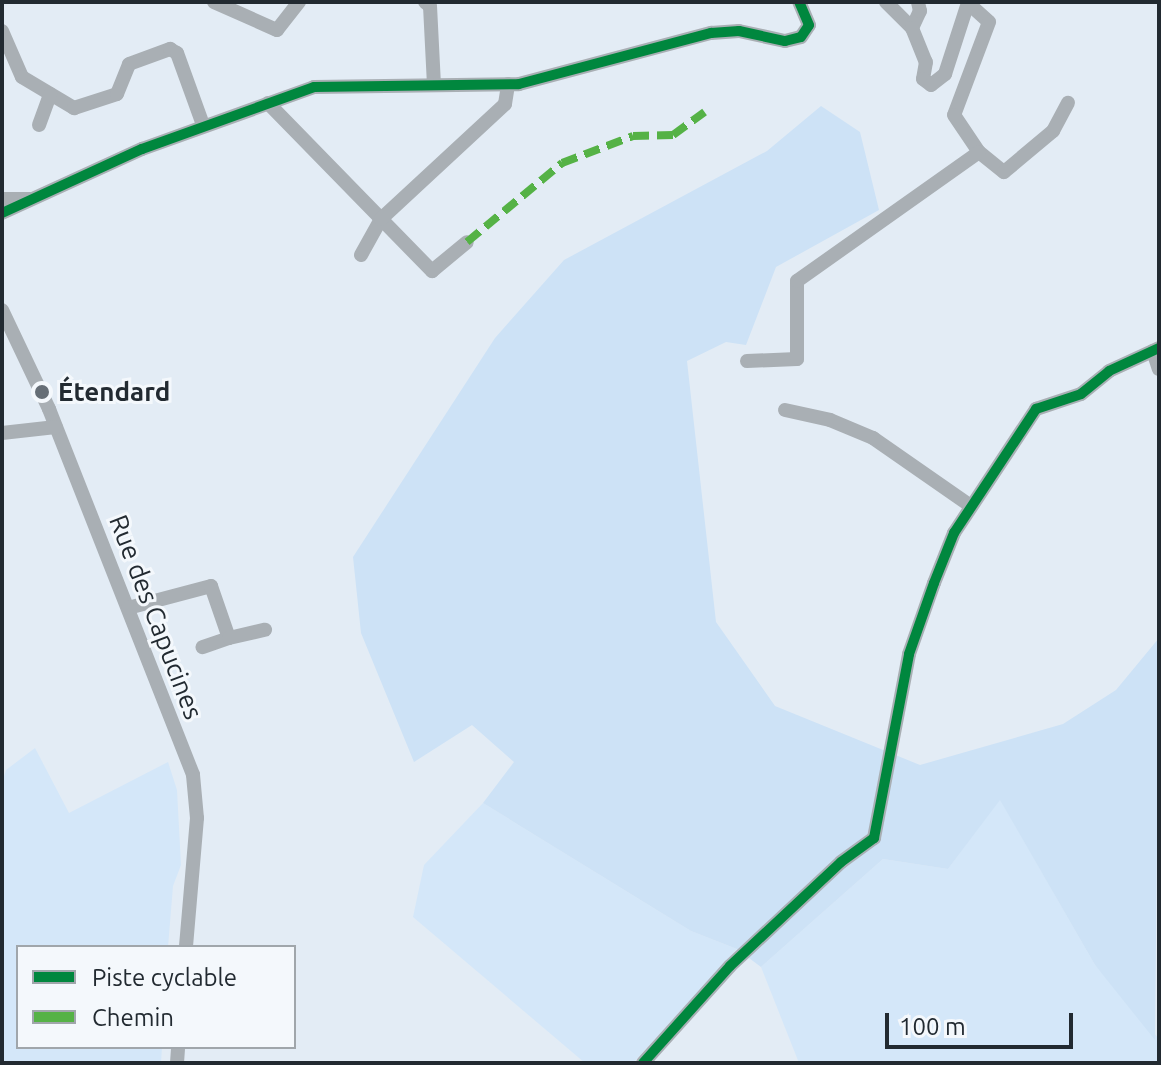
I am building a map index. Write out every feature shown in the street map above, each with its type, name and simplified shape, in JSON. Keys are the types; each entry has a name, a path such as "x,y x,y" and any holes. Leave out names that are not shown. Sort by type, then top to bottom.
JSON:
{"street":[{"path":"214,2 277,30 299,2"},
{"path":"425,2 430,6 434,84"},
{"path":"2,213 203,125 314,87 508,84 711,33 739,31 785,41 801,37 809,25 799,2"},
{"path":"886,2 912,28 926,62 923,79 931,85 945,74 968,3 989,22 954,115 979,152 1004,172 1053,131 1068,103"},
{"path":"912,28 920,11 918,2"},
{"path":"2,31 22,77 74,108 117,94 129,64 170,49 177,53 203,125"},
{"path":"361,255 381,219 505,104 508,84"},
{"path":"39,125 50,94"},
{"path":"268,103 432,271 467,242"},
{"path":"747,361 797,359 797,281 979,152"},
{"path":"2,199 30,199"},
{"name":"Rue des Capucines","path":"3,314 8,338 56,427 198,797 186,945"},
{"path":"643,1063 730,966 841,862 874,838 878,798 909,654 954,533 1036,409 1081,394 1109,371 1156,350 1159,369"},
{"path":"785,410 830,420 873,438 971,506"},
{"path":"2,433 56,427"},
{"path":"128,608 211,586 229,638"},
{"path":"203,647 265,630"}],"shaded area":[{"path":"821,106 860,132 879,210 776,267 746,345 726,342 687,361 716,622 775,706 920,765 1063,724 1116,690 1159,638 1155,1040 1095,965 1000,800 948,869 883,859 761,967 737,949 691,931 483,803 514,762 472,725 414,762 361,633 353,557 495,338 564,260 767,151"},
{"path":"35,748 69,813 168,762 177,790 181,865 173,886 168,945 16,945 16,1049 162,1049 161,1063 2,1063 2,782 6,770"},
{"path":"1000,799 1095,965 1159,1039 1159,1063 799,1063 761,967 883,859 948,869"},
{"path":"483,803 691,931 737,949 633,1063 585,1063 413,917 424,865"}],"marked path":[{"path":"467,242 562,163 633,136 673,135 705,112"}],"cycle path":[{"path":"2,213 142,149 314,87 519,84 711,33 739,31 785,41 801,37 809,25 799,2"},
{"path":"643,1063 730,966 841,862 874,838 909,654 934,583 954,533 1036,409 1081,394 1109,371 1159,348"}],"place":[{"name":"Étendard","path":"42,392"}]}
